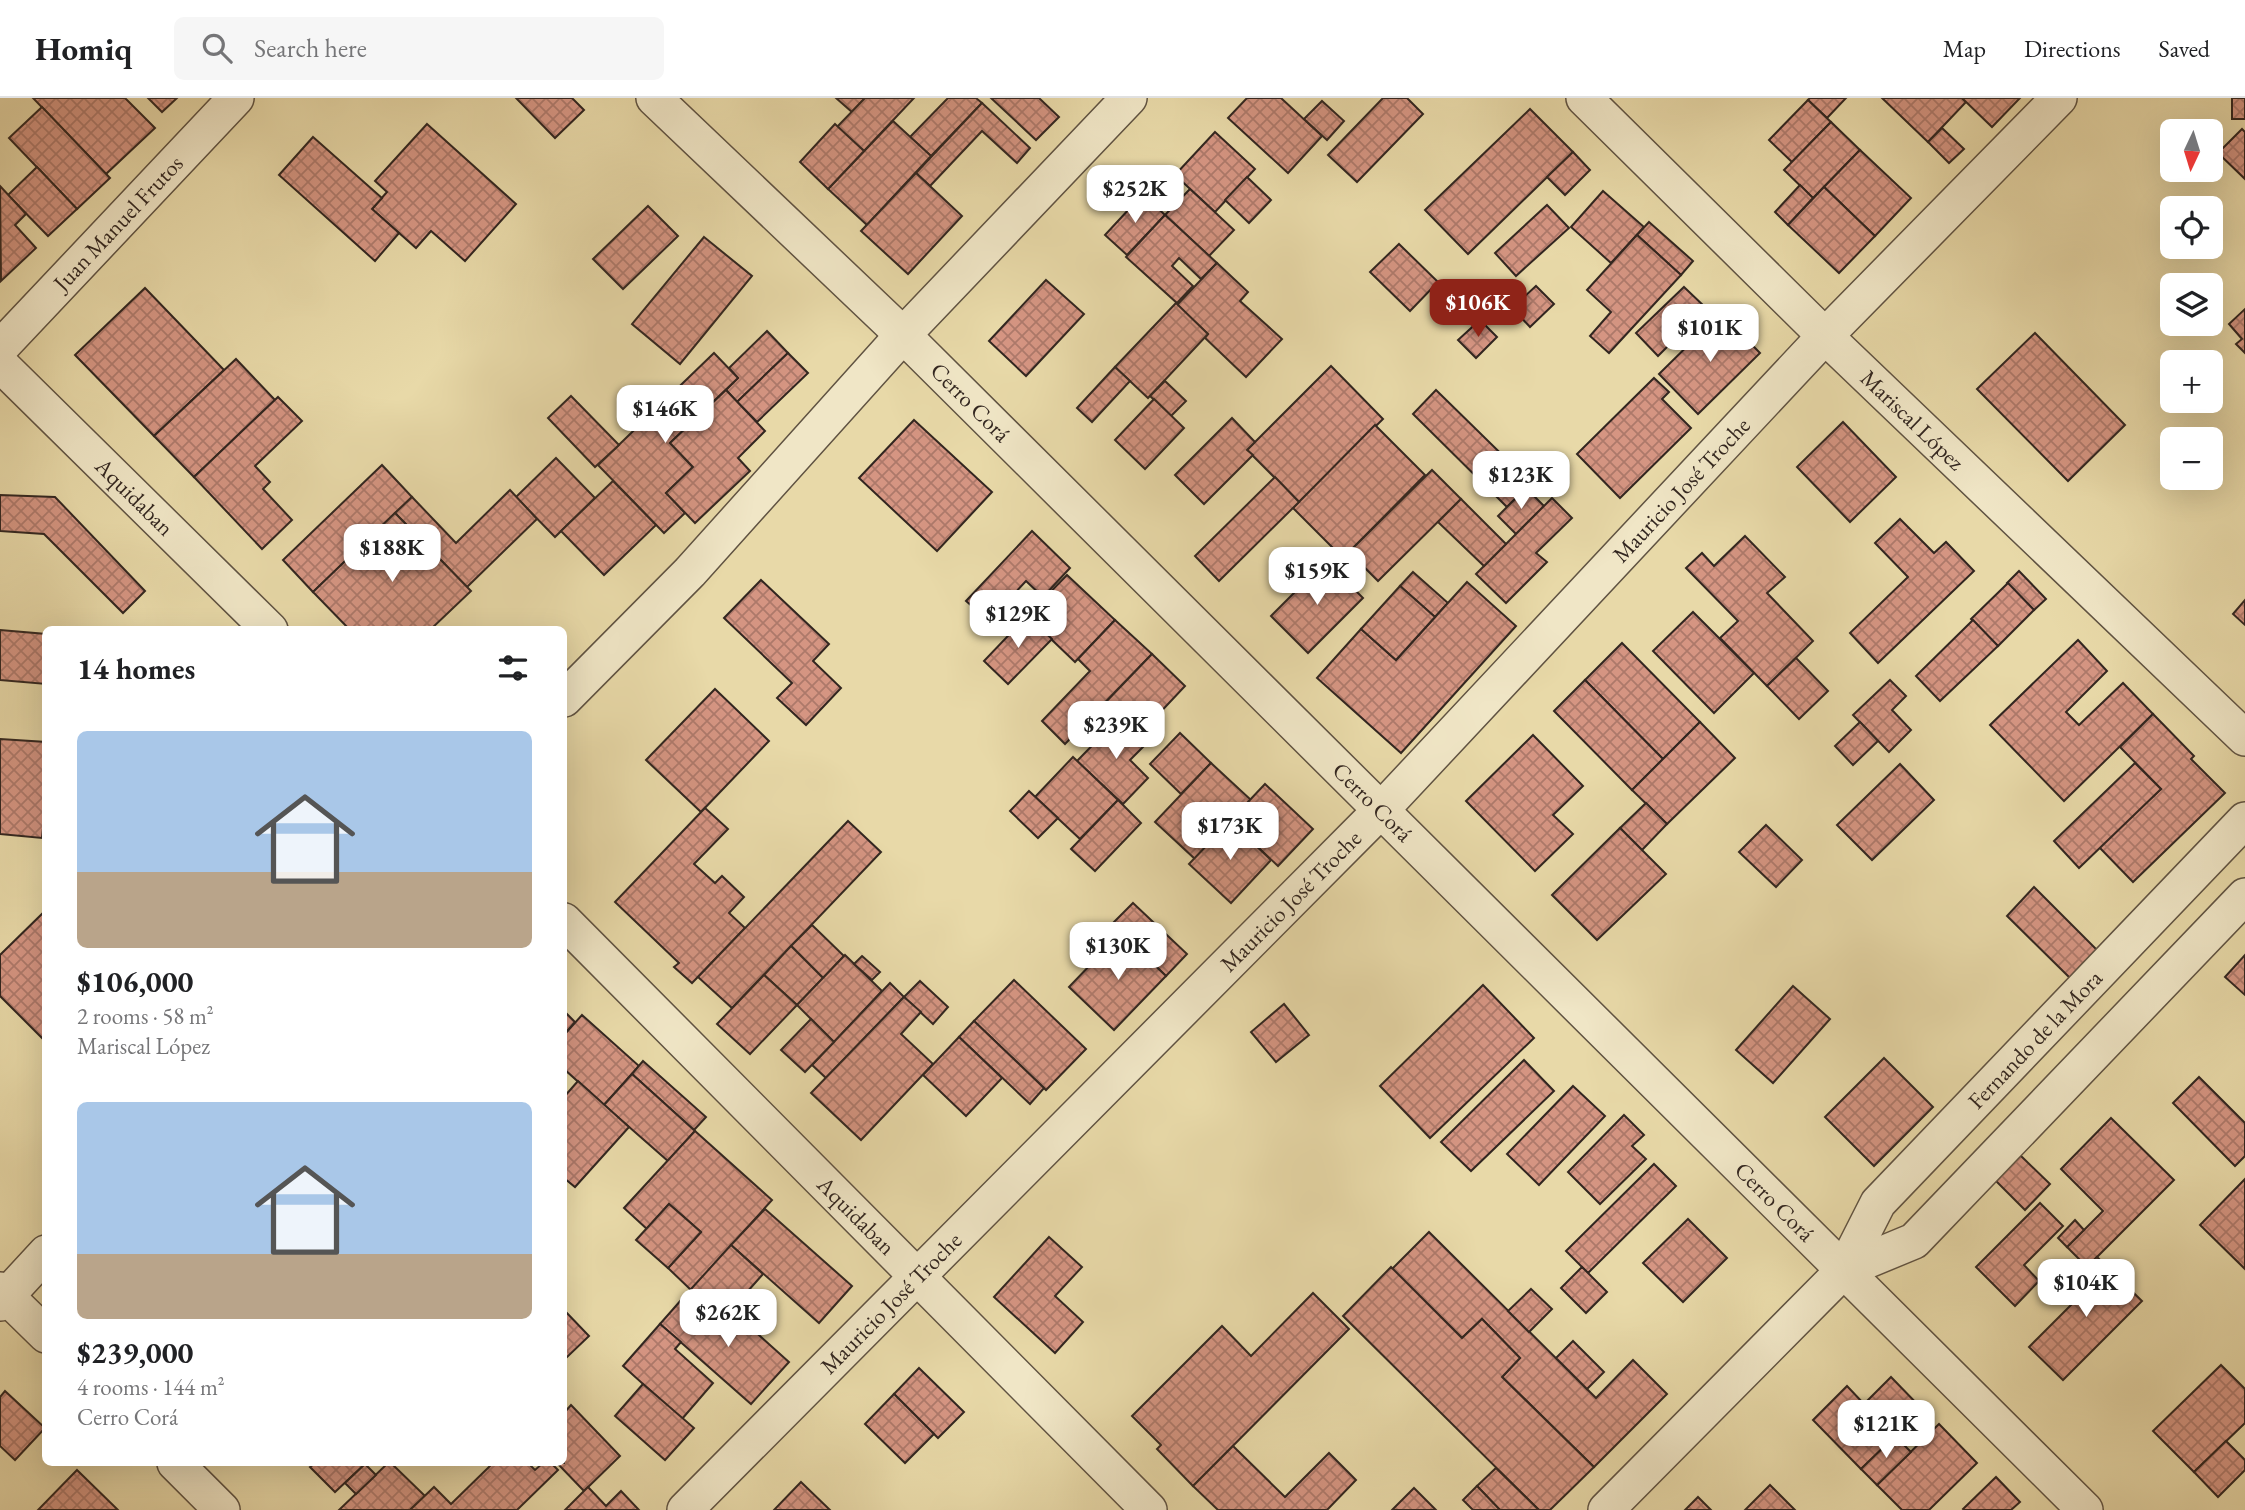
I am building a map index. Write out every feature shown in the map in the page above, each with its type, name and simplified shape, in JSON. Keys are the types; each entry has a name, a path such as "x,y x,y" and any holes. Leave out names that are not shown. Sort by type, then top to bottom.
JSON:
{"street":[{"name":"Juan Manuel Frutos","path":"0,348 236,98"},
{"name":"Cerro Corá","path":"654,98 903,335 2085,1510"},
{"path":"567,696 690,572 903,335 1129,98"},
{"name":"Mariscal López","path":"1584,98 1825,336 2245,738"},
{"name":"Mauricio José Troche","path":"685,1510 1381,810 1825,336 2059,98"},
{"name":"Aquidaban","path":"0,364 266,626"},
{"name":"Fernando de la Mora","path":"1606,1510 1844,1270 1878,1203 2245,820"},
{"name":"Fernando de la Mora","path":"1844,1270 1914,1241 2245,896"},
{"name":"Aquidaban","path":"567,924 1149,1510"},
{"path":"42,1258 2,1296 42,1331"},
{"path":"177,1466 222,1510"}],"building":[{"path":"33,98 125,98 155,128 106,174"},
{"path":"148,98 177,98 162,112"},
{"path":"516,98 572,98 584,110 555,138"},
{"path":"836,98 865,98 852,112"},
{"path":"865,98 914,98 864,151 837,127"},
{"path":"948,98 976,98 982,103 931,156 910,137"},
{"path":"991,98 1039,98 1059,117 1036,140"},
{"path":"1247,98 1281,98 1322,136 1288,173 1228,118"},
{"path":"1383,98 1407,98 1423,114 1357,182 1328,155"},
{"path":"1846,98 1827,118 1808,100"},
{"path":"1882,98 1962,98 1966,102 1928,142"},
{"path":"1962,98 2020,98 1992,127"},
{"path":"2232,98 2245,98 2245,119 2232,119"},
{"path":"1808,100 1831,122 1792,162 1769,140"},
{"path":"1322,101 1344,121 1327,140 1304,119"},
{"path":"982,103 1030,148 1017,163 982,131 930,186 916,173"},
{"path":"42,107 110,178 77,209 9,138"},
{"path":"1530,109 1573,152 1468,254 1425,210"},
{"path":"893,121 931,156 867,225 828,189"},
{"path":"1831,122 1860,150 1813,198 1784,170"},
{"path":"427,124 516,204 465,261 431,231 416,248 372,209 387,192 375,181"},
{"path":"835,124 864,151 828,189 800,162"},
{"path":"1942,128 1964,149 1949,163 1928,142"},
{"path":"2242,129 2245,132 2245,179 2223,158 2223,148"},
{"path":"1215,132 1255,169 1215,212 1175,175"},
{"path":"313,137 382,198 372,209 399,233 375,261 279,175"},
{"path":"1860,150 1911,198 1875,236 1824,187"},
{"path":"1573,152 1590,170 1565,195 1547,177"},
{"path":"37,167 77,209 48,236 8,195"},
{"path":"916,173 962,216 908,274 861,231"},
{"path":"1247,177 1271,200 1249,223 1225,200"},
{"path":"1800,185 1813,198 1788,225 1775,212"},
{"path":"0,186 26,214 15,225 36,248 1,281"},
{"path":"1824,187 1875,236 1839,273 1788,225"},
{"path":"1190,189 1234,230 1209,256 1165,215"},
{"path":"1603,191 1644,227 1611,263 1571,227"},
{"path":"1143,194 1165,215 1127,255 1105,235"},
{"path":"1547,205 1569,228 1516,276 1495,253"},
{"path":"648,206 678,236 623,289 593,259"},
{"path":"1165,215 1217,263 1201,279 1179,258 1172,266 1193,286 1177,303 1126,257"},
{"path":"1649,222 1693,261 1681,275 1637,235"},
{"path":"1637,235 1681,275 1609,353 1590,336 1611,312 1587,290"},
{"path":"704,237 752,276 680,364 632,324"},
{"path":"1399,244 1438,282 1410,311 1370,272"},
{"path":"1217,263 1248,292 1240,301 1282,339 1246,377 1205,338 1208,334 1177,305"},
{"path":"1046,280 1084,314 1026,376 989,341"},
{"path":"1536,286 1554,304 1530,327 1512,308"},
{"path":"1684,287 1706,308 1658,356 1636,333"},
{"path":"145,288 224,370 154,436 75,355"},
{"path":"1176,303 1208,334 1148,398 1115,367"},
{"path":"2245,309 2245,353 2236,344 2242,339 2229,324"},
{"path":"1721,313 1760,353 1698,414 1659,374"},
{"path":"1480,320 1497,337 1476,358 1458,340"},
{"path":"767,331 788,353 737,402 726,390 738,378 729,368"},
{"path":"2035,333 2125,425 2068,481 1977,389"},
{"path":"714,353 738,378 670,443 693,467 666,493 685,513 664,533 598,465"},
{"path":"788,353 808,373 757,422 737,402"},
{"path":"236,359 275,400 194,477 154,436"},
{"path":"1331,366 1383,419 1299,502 1247,450"},
{"path":"1115,367 1130,381 1092,422 1077,408"},
{"path":"1654,378 1669,392 1662,399 1691,428 1620,498 1577,454"},
{"path":"1165,381 1186,401 1171,416 1150,396"},
{"path":"726,390 765,431 738,458 750,471 695,523 666,493 693,467 670,443"},
{"path":"1436,390 1531,483 1507,507 1413,414"},
{"path":"571,396 619,445 595,467 548,418"},
{"path":"278,397 302,421 255,466 270,482 263,489 292,520 262,549 194,477"},
{"path":"1154,399 1184,428 1145,469 1115,440"},
{"path":"1232,418 1255,442 1247,450 1253,455 1204,504 1175,475"},
{"path":"914,420 992,492 937,551 859,478"},
{"path":"1843,422 1896,477 1850,522 1797,467"},
{"path":"1375,425 1425,475 1343,558 1293,508"},
{"path":"556,458 595,498 555,537 516,497"},
{"path":"382,465 412,497 313,592 283,560"},
{"path":"1432,470 1461,499 1378,581 1349,552"},
{"path":"1275,477 1299,502 1219,581 1195,556"},
{"path":"613,481 656,525 604,575 561,531"},
{"path":"1526,488 1544,506 1516,534 1498,516"},
{"path":"510,490 537,519 467,587 395,513 412,497 456,543"},
{"path":"0,495 55,497 145,591 123,613 44,534 0,531"},
{"path":"1552,498 1572,518 1536,553 1547,562 1506,603 1476,574"},
{"path":"1461,499 1506,544 1484,566 1438,522"},
{"path":"395,513 471,591 434,626 346,626 313,592"},
{"path":"1900,519 1934,553 1946,542 1974,571 1878,663 1850,633 1908,577 1875,543"},
{"path":"1032,531 1070,568 1043,597 1026,581 989,621 966,601"},
{"path":"1745,536 1785,577 1767,593 1813,641 1767,686 1720,638 1738,621 1686,568 1702,553 1714,566"},
{"path":"1326,561 1363,598 1308,653 1271,616"},
{"path":"2019,571 2046,599 2034,610 2007,583"},
{"path":"1413,572 1448,603 1435,617 1400,586"},
{"path":"1067,575 1115,620 1075,662 1027,616"},
{"path":"761,580 829,644 813,661 841,688 806,725 777,698 792,683 724,618"},
{"path":"1467,582 1516,626 1401,753 1317,678 1361,629 1396,660"},
{"path":"2008,583 2034,610 1998,646 1971,619"},
{"path":"1400,586 1435,617 1396,660 1361,629"},
{"path":"2245,600 2245,625 2233,614"},
{"path":"1693,612 1754,673 1714,713 1653,651"},
{"path":"1027,616 1052,639 1008,684 984,661"},
{"path":"1115,620 1152,654 1065,744 1042,721 1090,671 1078,659"},
{"path":"1973,620 1998,646 1940,701 1916,676"},
{"path":"0,630 42,634 42,684 0,680"},
{"path":"2078,640 2107,671 2066,712 2079,725 2123,683 2153,714 2064,801 1990,725"},
{"path":"1622,643 1700,722 1663,759 1585,680"},
{"path":"1152,654 1185,686 1138,736 1119,718 1092,745 1077,732"},
{"path":"1796,658 1828,691 1799,719 1767,686"},
{"path":"1585,680 1663,759 1632,790 1554,711"},
{"path":"1890,680 1906,696 1892,710 1911,730 1889,752 1853,715"},
{"path":"715,689 769,741 701,812 646,760"},
{"path":"2153,714 2194,756 2191,759 2225,793 2133,882 2099,847 2161,789 2120,747"},
{"path":"1119,718 1146,744 1130,760 1148,778 1123,804 1077,761"},
{"path":"1700,722 1735,758 1667,824 1632,790"},
{"path":"1860,722 1878,741 1853,765 1835,746"},
{"path":"1180,733 1211,763 1181,794 1150,764"},
{"path":"1533,735 1583,786 1553,815 1573,834 1535,871 1466,801"},
{"path":"0,739 42,742 42,838 0,834"},
{"path":"1073,757 1118,800 1080,839 1035,797"},
{"path":"1211,763 1251,800 1195,859 1155,822"},
{"path":"2135,763 2161,789 2079,868 2054,841"},
{"path":"1900,764 1934,800 1872,860 1837,825"},
{"path":"1265,784 1313,829 1278,866 1230,821"},
{"path":"1029,791 1058,818 1038,838 1010,811"},
{"path":"1118,800 1141,823 1095,871 1071,849"},
{"path":"1646,803 1667,824 1642,850 1620,828"},
{"path":"705,808 728,829 694,864 715,883 722,876 744,897 729,913 745,928 692,983 674,967 679,963 615,902"},
{"path":"848,821 881,852 732,1008 698,977"},
{"path":"1230,821 1271,860 1231,903 1189,864"},
{"path":"1766,825 1802,860 1776,887 1739,852"},
{"path":"1620,828 1666,874 1597,940 1552,895"},
{"path":"2034,887 2097,950 2070,978 2007,916"},
{"path":"1133,903 1187,954 1166,976 1112,924"},
{"path":"42,914 42,1038 0,996 0,955"},
{"path":"812,925 844,956 823,978 791,946"},
{"path":"1121,933 1166,976 1114,1030 1069,987"},
{"path":"791,946 823,978 797,1005 764,975"},
{"path":"845,955 882,991 834,1042 797,1005"},
{"path":"2245,955 2245,995 2225,977"},
{"path":"862,956 880,972 872,980 854,964"},
{"path":"764,975 797,1005 750,1054 717,1024"},
{"path":"1014,980 1086,1049 1046,1090 974,1021"},
{"path":"920,981 948,1007 933,1024 904,997"},
{"path":"890,983 904,997 826,1078 812,1065"},
{"path":"1483,985 1534,1038 1430,1138 1380,1086"},
{"path":"1793,986 1830,1019 1773,1083 1736,1050"},
{"path":"904,997 921,1012 901,1034 933,1064 861,1140 811,1093"},
{"path":"1284,1004 1309,1035 1276,1062 1251,1032"},
{"path":"567,1014 575,1022 567,1031"},
{"path":"582,1015 639,1066 604,1105 567,1072 567,1032"},
{"path":"811,1019 834,1042 805,1072 781,1050"},
{"path":"974,1021 1044,1088 1030,1104 959,1037"},
{"path":"959,1037 1002,1078 966,1116 923,1075"},
{"path":"1884,1058 1933,1107 1874,1166 1825,1117"},
{"path":"1524,1060 1554,1091 1471,1171 1441,1142"},
{"path":"643,1061 706,1117 694,1130 632,1074"},
{"path":"632,1074 695,1131 668,1161 604,1105"},
{"path":"2199,1077 2245,1123 2245,1156 2235,1166 2173,1103"},
{"path":"578,1081 629,1127 575,1187 567,1180 567,1094"},
{"path":"1573,1086 1605,1116 1539,1185 1507,1154"},
{"path":"1624,1115 1644,1135 1632,1146 1646,1159 1600,1204 1568,1172"},
{"path":"2111,1118 2174,1180 2087,1267 2067,1247 2103,1211 2061,1169"},
{"path":"695,1131 772,1200 691,1290 668,1268 701,1232 669,1204 647,1229 624,1208"},
{"path":"2020,1155 2050,1184 2025,1210 1995,1180"},
{"path":"1654,1164 1676,1186 1588,1273 1566,1251"},
{"path":"2245,1179 2245,1269 2200,1225"},
{"path":"2040,1203 2063,1226 2024,1265 2039,1281 2015,1306 1976,1267"},
{"path":"669,1204 701,1232 668,1268 636,1240"},
{"path":"765,1209 852,1286 819,1323 731,1245"},
{"path":"1688,1219 1727,1258 1683,1302 1643,1263"},
{"path":"2075,1220 2084,1230 2067,1247 2058,1238"},
{"path":"1429,1232 1596,1398 1633,1360 1667,1394 1594,1467 1502,1377 1520,1358 1482,1319 1462,1338 1392,1269"},
{"path":"1049,1237 1082,1267 1055,1296 1083,1322 1055,1353 994,1297"},
{"path":"731,1245 763,1274 715,1328 682,1299"},
{"path":"2097,1257 2142,1301 2063,1380 2029,1347 2077,1299 2066,1288"},
{"path":"1391,1267 1462,1338 1482,1319 1520,1358 1502,1377 1594,1467 1550,1510 1539,1510 1343,1316"},
{"path":"1582,1267 1607,1292 1586,1313 1561,1288"},
{"path":"1531,1289 1552,1309 1529,1332 1508,1311"},
{"path":"1313,1293 1349,1329 1193,1486 1157,1449 1161,1445 1132,1416 1222,1326 1251,1356"},
{"path":"682,1299 715,1328 731,1310 789,1362 751,1404 660,1324"},
{"path":"567,1313 589,1336 567,1357"},
{"path":"660,1324 681,1342 675,1349 713,1383 682,1419 623,1366"},
{"path":"1573,1341 1604,1372 1587,1389 1556,1358"},
{"path":"2221,1365 2245,1389 2245,1423 2194,1472 2153,1431"},
{"path":"919,1368 964,1412 938,1438 894,1394"},
{"path":"1891,1377 1923,1410 1861,1469 1813,1420 1847,1386 1864,1404"},
{"path":"643,1384 694,1428 665,1460 615,1416"},
{"path":"5,1391 42,1425 42,1431 15,1460 0,1446 0,1397"},
{"path":"894,1394 934,1434 905,1463 865,1424"},
{"path":"571,1405 620,1456 584,1491 560,1466 567,1466 567,1410"},
{"path":"1939,1424 1977,1463 1929,1510 1902,1510 1877,1485"},
{"path":"1895,1436 1911,1452 1877,1485 1861,1469"},
{"path":"2226,1441 2245,1460 2245,1470 2218,1497 2194,1472"},
{"path":"1233,1446 1285,1497 1329,1453 1356,1480 1327,1510 1218,1510 1193,1486"},
{"path":"311,1466 363,1466 335,1492"},
{"path":"363,1466 367,1466 376,1475 356,1494 345,1483"},
{"path":"385,1466 394,1466 425,1496 410,1510 339,1510"},
{"path":"490,1466 531,1466 535,1470 540,1466 554,1466 558,1470 517,1510 410,1510 434,1487 451,1504"},
{"path":"1496,1468 1539,1510 1500,1510 1477,1486"},
{"path":"77,1470 118,1510 38,1510"},
{"path":"1996,1477 2020,1502 2011,1510 1963,1509"},
{"path":"801,1482 830,1510 774,1510"},
{"path":"1770,1485 1795,1510 1745,1510"},
{"path":"1477,1486 1500,1510 1473,1510 1463,1500"},
{"path":"588,1487 606,1506 621,1491 639,1510 565,1510"},
{"path":"1414,1488 1436,1510 1392,1510"},
{"path":"1698,1497 1711,1510 1685,1510"}]}
